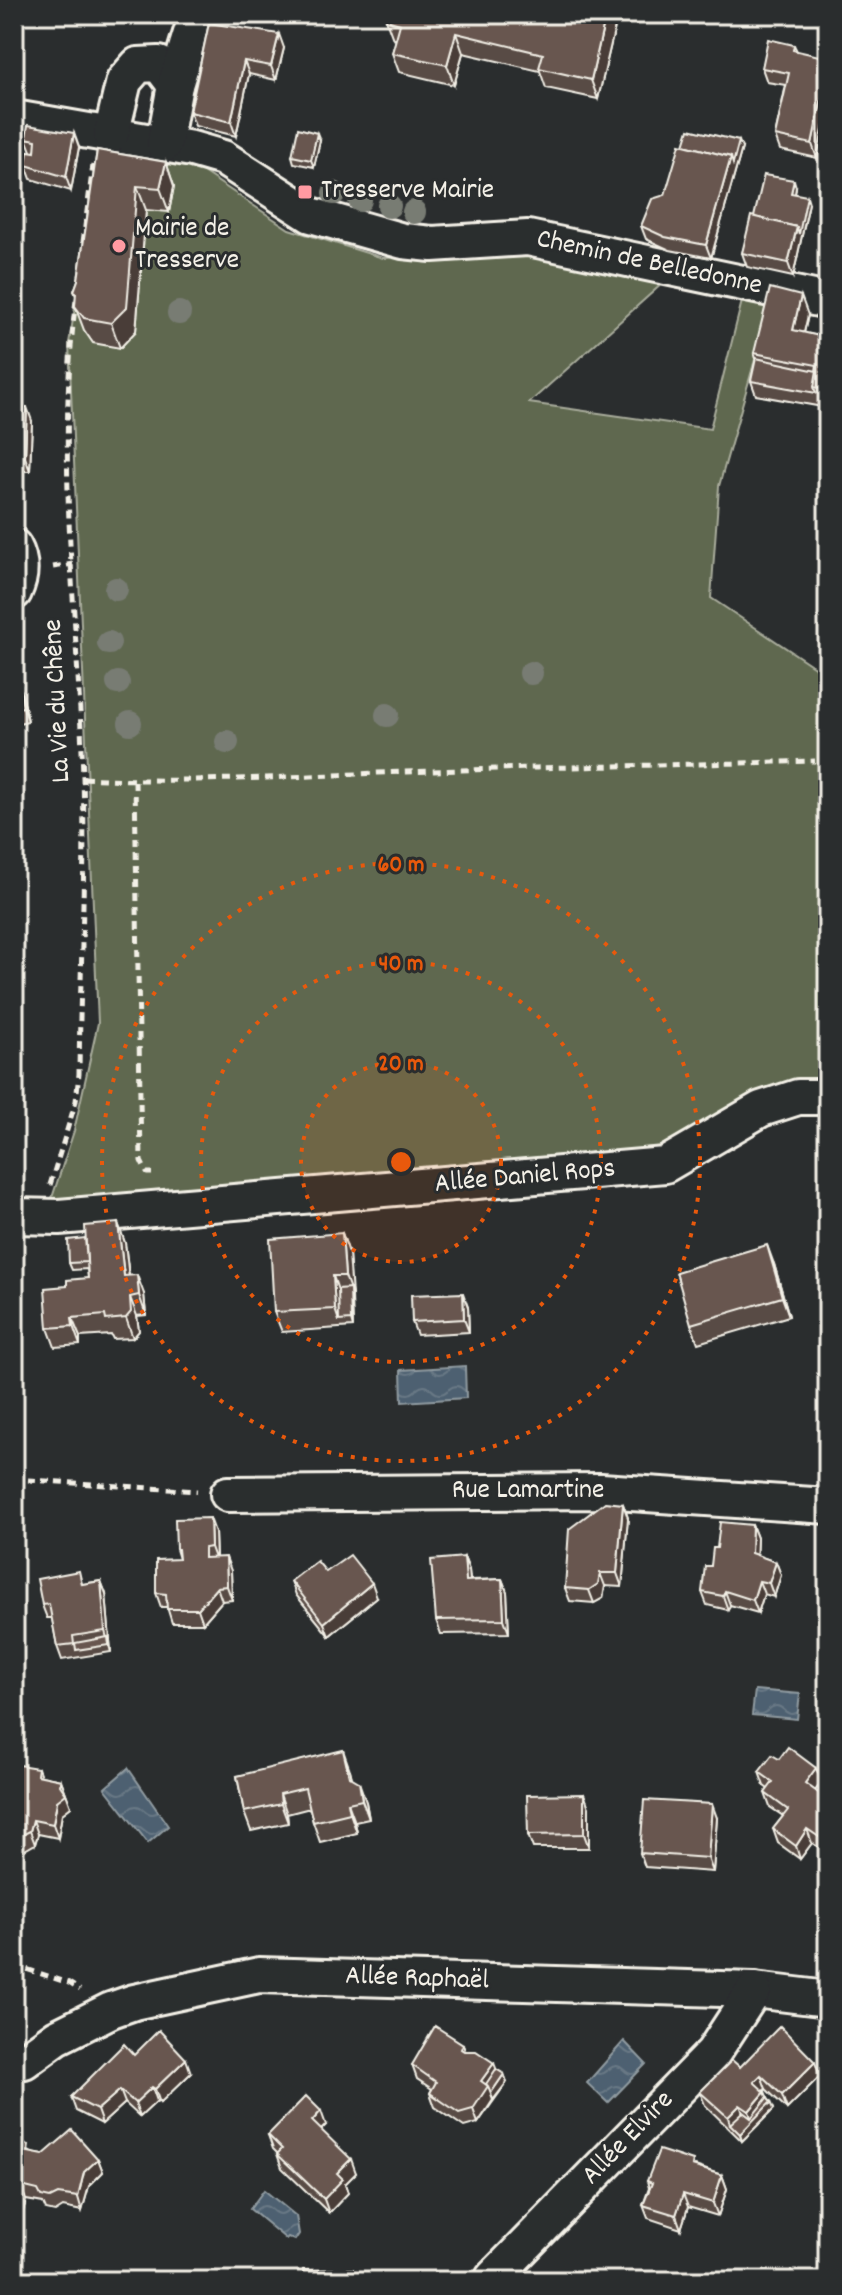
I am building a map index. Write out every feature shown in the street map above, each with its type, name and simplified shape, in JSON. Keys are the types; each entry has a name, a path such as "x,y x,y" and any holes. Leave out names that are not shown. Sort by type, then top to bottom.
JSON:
{"street":[{"path":"164,145 175,85 197,14"},
{"path":"105,133 124,81 138,65 159,64 175,85"},
{"name":"Chemin de Belledonne","path":"14,118 223,158 311,215 403,241 432,244 528,238 828,301"},
{"path":"14,547 19,556 20,572 14,592"},
{"name":"Allée Daniel Rops","path":"27,1216 75,1216 665,1165 761,1109 798,1097 828,1097"},
{"name":"Rue Lamartine","path":"228,1494 601,1491 828,1506"},
{"name":"Allée Raphaël","path":"24,2061 57,2037 111,2010 134,2002 259,1975 754,1990 828,1999"},
{"name":"Allée Elvire","path":"493,2278 713,2053 754,1990"}],"path":[{"path":"82,254 105,133"},
{"name":"La Vie du Chêne","path":"14,1257 27,1216 76,1101 79,1074 83,778 68,443 70,345 76,299"},
{"path":"83,778 135,781 815,761"},
{"path":"135,781 141,1161 147,1173 162,1175"},
{"path":"14,1479 228,1494"},
{"path":"14,1965 69,1983 111,2010"}],"green space":[{"path":"103,144 200,170 289,229 383,258 533,253 664,282 529,403 710,429 742,301 770,307 719,486 711,598 828,676 828,1045 825,1075 757,1099 647,1156 49,1207 74,1131 98,1023 69,343"}],"water":[{"path":"465,1366 466,1398 402,1402 401,1370"},
{"path":"755,1690 800,1694 797,1719 752,1715"},
{"path":"128,1768 168,1826 148,1843 105,1788"},
{"path":"624,2041 646,2064 608,2103 587,2083"},
{"path":"264,2190 296,2216 299,2234 295,2240 286,2239 250,2209"}],"building":[{"path":"387,14 606,14 591,80 539,68 543,54 456,33 447,65 392,53 400,24 386,20"},
{"path":"209,23 279,34 271,66 244,61 231,122 190,112"},
{"path":"768,39 794,45 793,50 828,58 812,144 775,136 789,73 762,68"},
{"path":"28,125 74,133 66,177 26,165 28,151 35,152 36,140 26,138"},
{"path":"298,128 317,133 311,160 292,156"},
{"path":"689,129 739,141 733,164 731,157 684,145"},
{"path":"680,144 731,157 706,245 665,237 641,226 652,199 665,195"},
{"name":"Mairie de Tresserve","path":"97,150 166,162 160,188 137,186 127,307 111,323 84,318 75,306 74,291"},
{"path":"764,175 794,180 791,193 807,196 799,234 797,227 754,217"},
{"path":"751,216 797,227 788,263 742,253"},
{"path":"770,288 801,296 793,330 824,337 825,333 828,334 828,390 814,387 817,365 754,353"},
{"path":"756,358 817,371 816,393 751,381"},
{"path":"14,407 27,407 25,457 14,457"},
{"path":"14,670 23,707 14,709"},
{"path":"118,1223 124,1276 137,1275 139,1295 130,1297 131,1312 126,1318 106,1320 105,1315 72,1318 73,1326 48,1328 45,1288 67,1286 67,1280 88,1278 85,1226"},
{"path":"342,1233 345,1276 333,1276 335,1309 274,1312 270,1239"},
{"path":"85,1238 87,1262 69,1263 68,1240"},
{"path":"767,1245 782,1297 691,1324 676,1272"},
{"path":"350,1288 351,1320 339,1321 338,1289"},
{"path":"463,1293 464,1319 412,1322 411,1295"},
{"path":"605,1502 623,1504 617,1573 600,1573 598,1584 589,1590 565,1588 569,1529"},
{"path":"210,1518 211,1547 204,1548 204,1558 226,1557 227,1586 217,1587 198,1609 167,1609 166,1594 156,1593 156,1560 179,1559 175,1519"},
{"path":"720,1522 752,1525 751,1553 776,1562 769,1583 759,1581 753,1600 725,1591 723,1596 702,1592 705,1566 711,1566 713,1548 717,1548"},
{"path":"350,1555 372,1583 324,1623 291,1581 317,1561 326,1572"},
{"path":"464,1557 466,1581 502,1579 504,1619 436,1620 431,1560"},
{"path":"79,1571 82,1584 101,1581 105,1631 73,1636 74,1644 57,1646 49,1604 42,1605 37,1579"},
{"path":"108,1637 109,1645 76,1650 75,1643"},
{"path":"788,1747 816,1768 805,1783 828,1800 821,1811 828,1816 828,1837 825,1841 807,1829 796,1846 773,1829 788,1810 765,1793 773,1782 759,1772 772,1755 779,1759"},
{"path":"343,1750 349,1776 359,1782 362,1800 348,1803 350,1813 313,1822 305,1788 280,1794 281,1804 244,1812 237,1776"},
{"path":"19,1765 38,1768 37,1775 61,1780 60,1785 66,1794 57,1801 53,1824 33,1820 30,1831 18,1837 14,1836 14,1791"},
{"path":"584,1794 584,1834 528,1835 527,1795"},
{"path":"644,1800 712,1804 708,1858 640,1853"},
{"path":"435,2026 463,2044 461,2049 464,2051 476,2051 494,2063 481,2081 488,2086 473,2109 459,2113 430,2093 436,2082 412,2065"},
{"path":"780,2026 815,2062 782,2095 761,2075 754,2082 765,2092 749,2111 740,2105 728,2117 700,2092 732,2060 740,2067"},
{"path":"159,2030 186,2059 155,2089 152,2087 135,2103 120,2090 97,2110 71,2097 124,2044 134,2055"},
{"path":"496,2069 504,2074 491,2093 486,2084"},
{"path":"306,2096 321,2111 312,2121 351,2159 337,2173 343,2179 324,2199 277,2154 282,2149 268,2135"},
{"path":"767,2098 771,2102 740,2134 730,2124 743,2112 751,2118"},
{"path":"72,2130 98,2159 84,2172 78,2197 58,2194 50,2198 41,2196 38,2190 21,2186 18,2198 14,2199 14,2142 29,2145 28,2152 43,2155"},
{"path":"659,2150 693,2161 692,2166 722,2175 713,2203 683,2194 676,2215 643,2205 652,2183 647,2181"},
{"path":"353,2269 353,2281 304,2281 303,2270"}],"place":[{"name":"Tresserve Mairie","path":"305,192"},
{"name":"Mairie de Tresserve","path":"119,246"}]}
